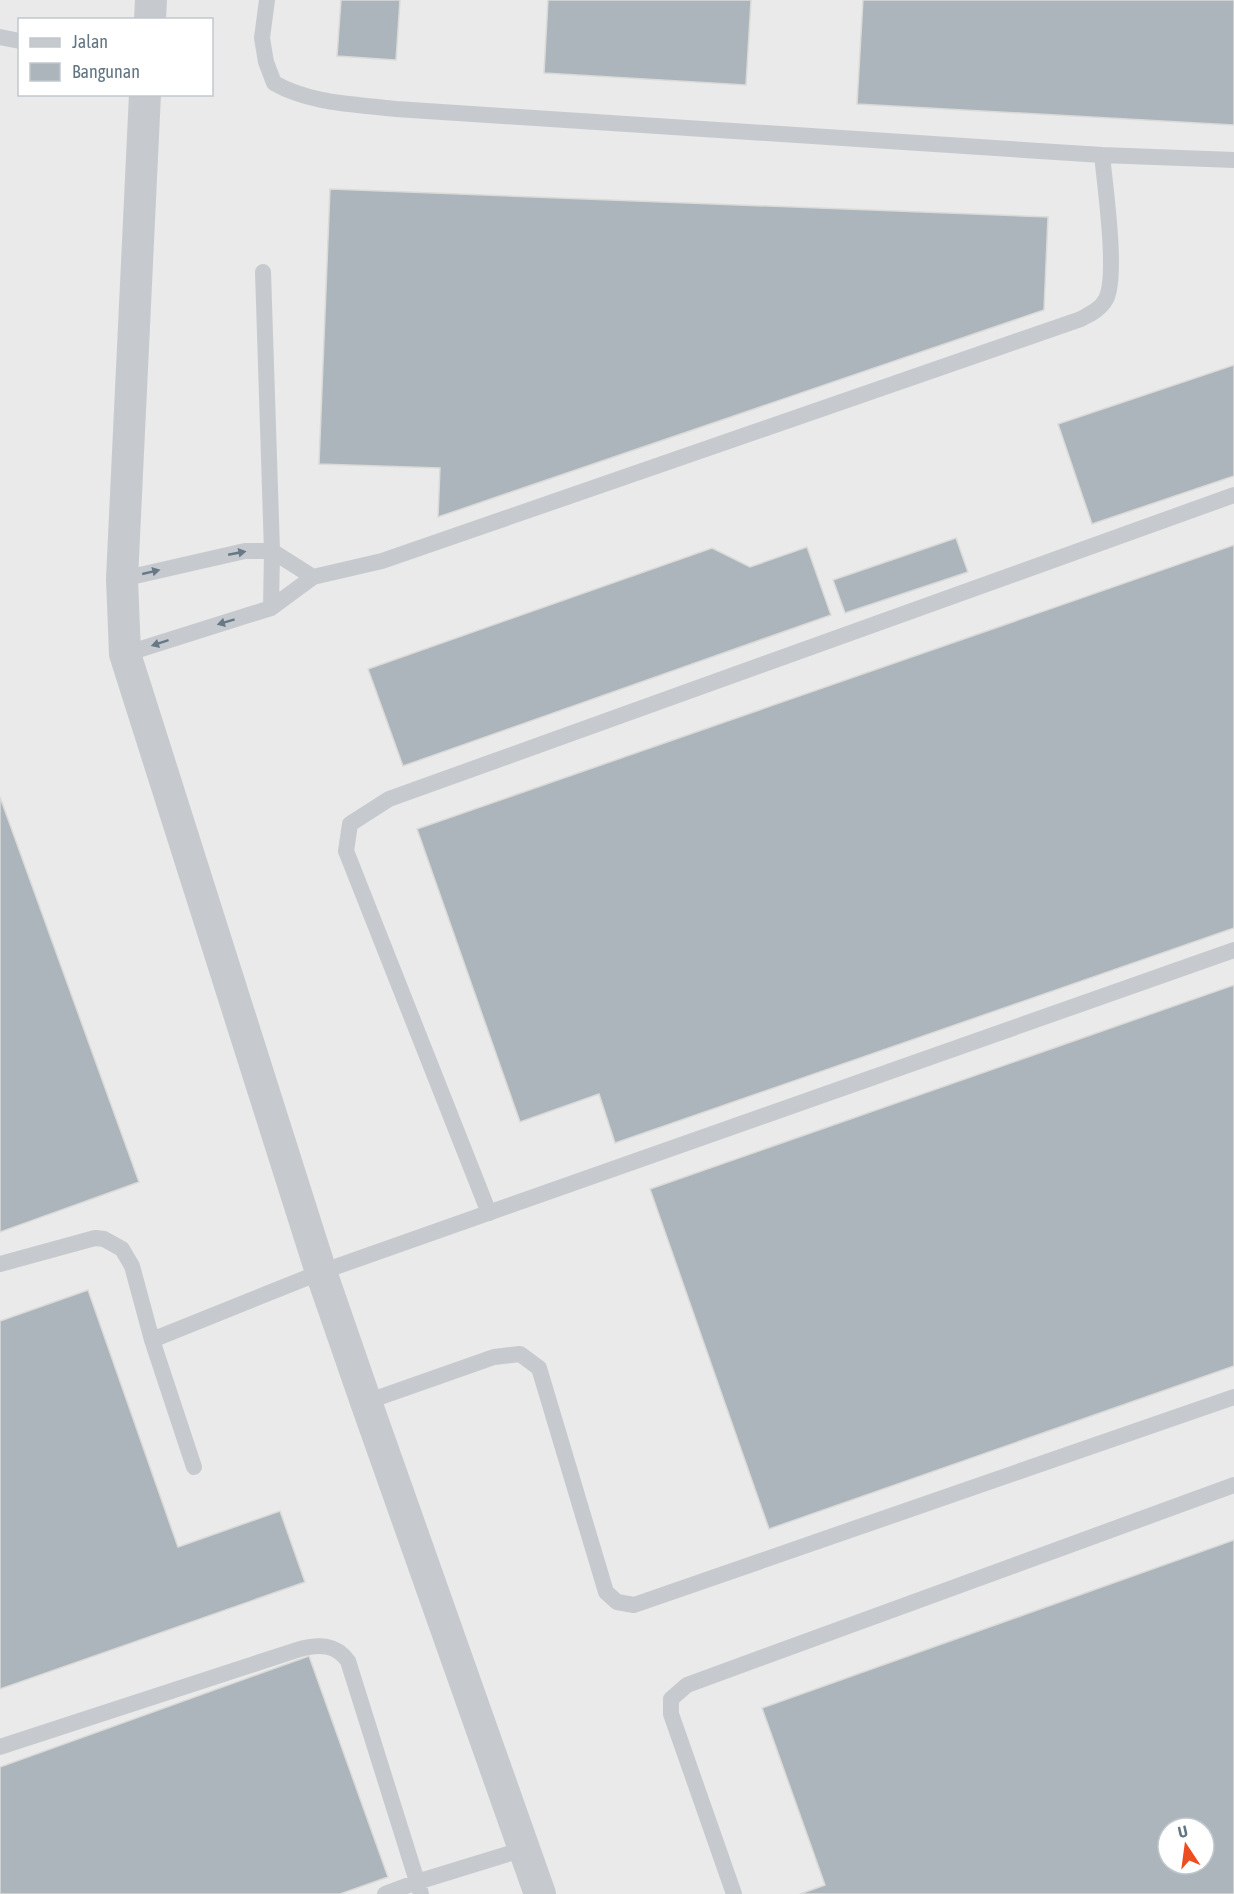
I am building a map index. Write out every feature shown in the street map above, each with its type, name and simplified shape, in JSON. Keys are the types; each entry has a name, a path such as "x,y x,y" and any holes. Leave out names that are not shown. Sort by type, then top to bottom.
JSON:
{"street":[{"path":"150,18 151,0"},
{"path":"145,96 122,579 125,654 321,1272 540,1894"}],"lane":[{"path":"267,0 262,38 266,62 274,83 290,92 323,101 396,109 1102,155 1234,160"},
{"path":"0,37 18,41"},
{"path":"125,654 271,608 313,577 382,561 1081,319 1096,311 1106,301 1110,286 1111,257 1102,155"},
{"path":"263,272 272,551 271,608"},
{"path":"489,1213 346,852 350,824 389,799 1234,495"},
{"path":"122,579 245,551 272,551 313,577"},
{"path":"152,1340 321,1272 1234,950"},
{"path":"0,1264 95,1238 104,1239 122,1249 132,1266 152,1340 194,1467"},
{"path":"366,1402 494,1357 520,1354 539,1368 606,1592 617,1602 634,1605 1234,1397"},
{"path":"734,1894 671,1714 671,1700 687,1685 1234,1485"},
{"path":"0,1747 300,1649 322,1646 336,1649 348,1661 419,1888"},
{"path":"385,1894 419,1888 524,1849"}],"shaded area":[{"path":"0,0 1234,0 1234,1894 0,1894"}],"building":[{"path":"341,0 400,0 396,60 337,56"},
{"path":"548,0 751,0 746,85 544,73"},
{"path":"863,0 1234,0 1234,125 857,104"},
{"path":"330,189 1048,217 1044,310 438,517 440,468 319,464"},
{"path":"1234,365 1234,476 1092,524 1058,424"},
{"path":"956,538 968,572 845,613 833,580"},
{"path":"1234,545 1234,928 615,1143 599,1094 520,1122 417,829"},
{"path":"807,547 831,615 403,766 368,669 712,548 750,567"},
{"path":"0,797 139,1182 0,1232"},
{"path":"1234,985 1234,1366 769,1529 650,1189"},
{"path":"88,1290 178,1547 280,1511 305,1582 0,1689 0,1321"},
{"path":"1234,1540 1234,1894 800,1894 825,1885 762,1708"},
{"path":"309,1656 388,1877 340,1894 0,1894 0,1767"}]}
